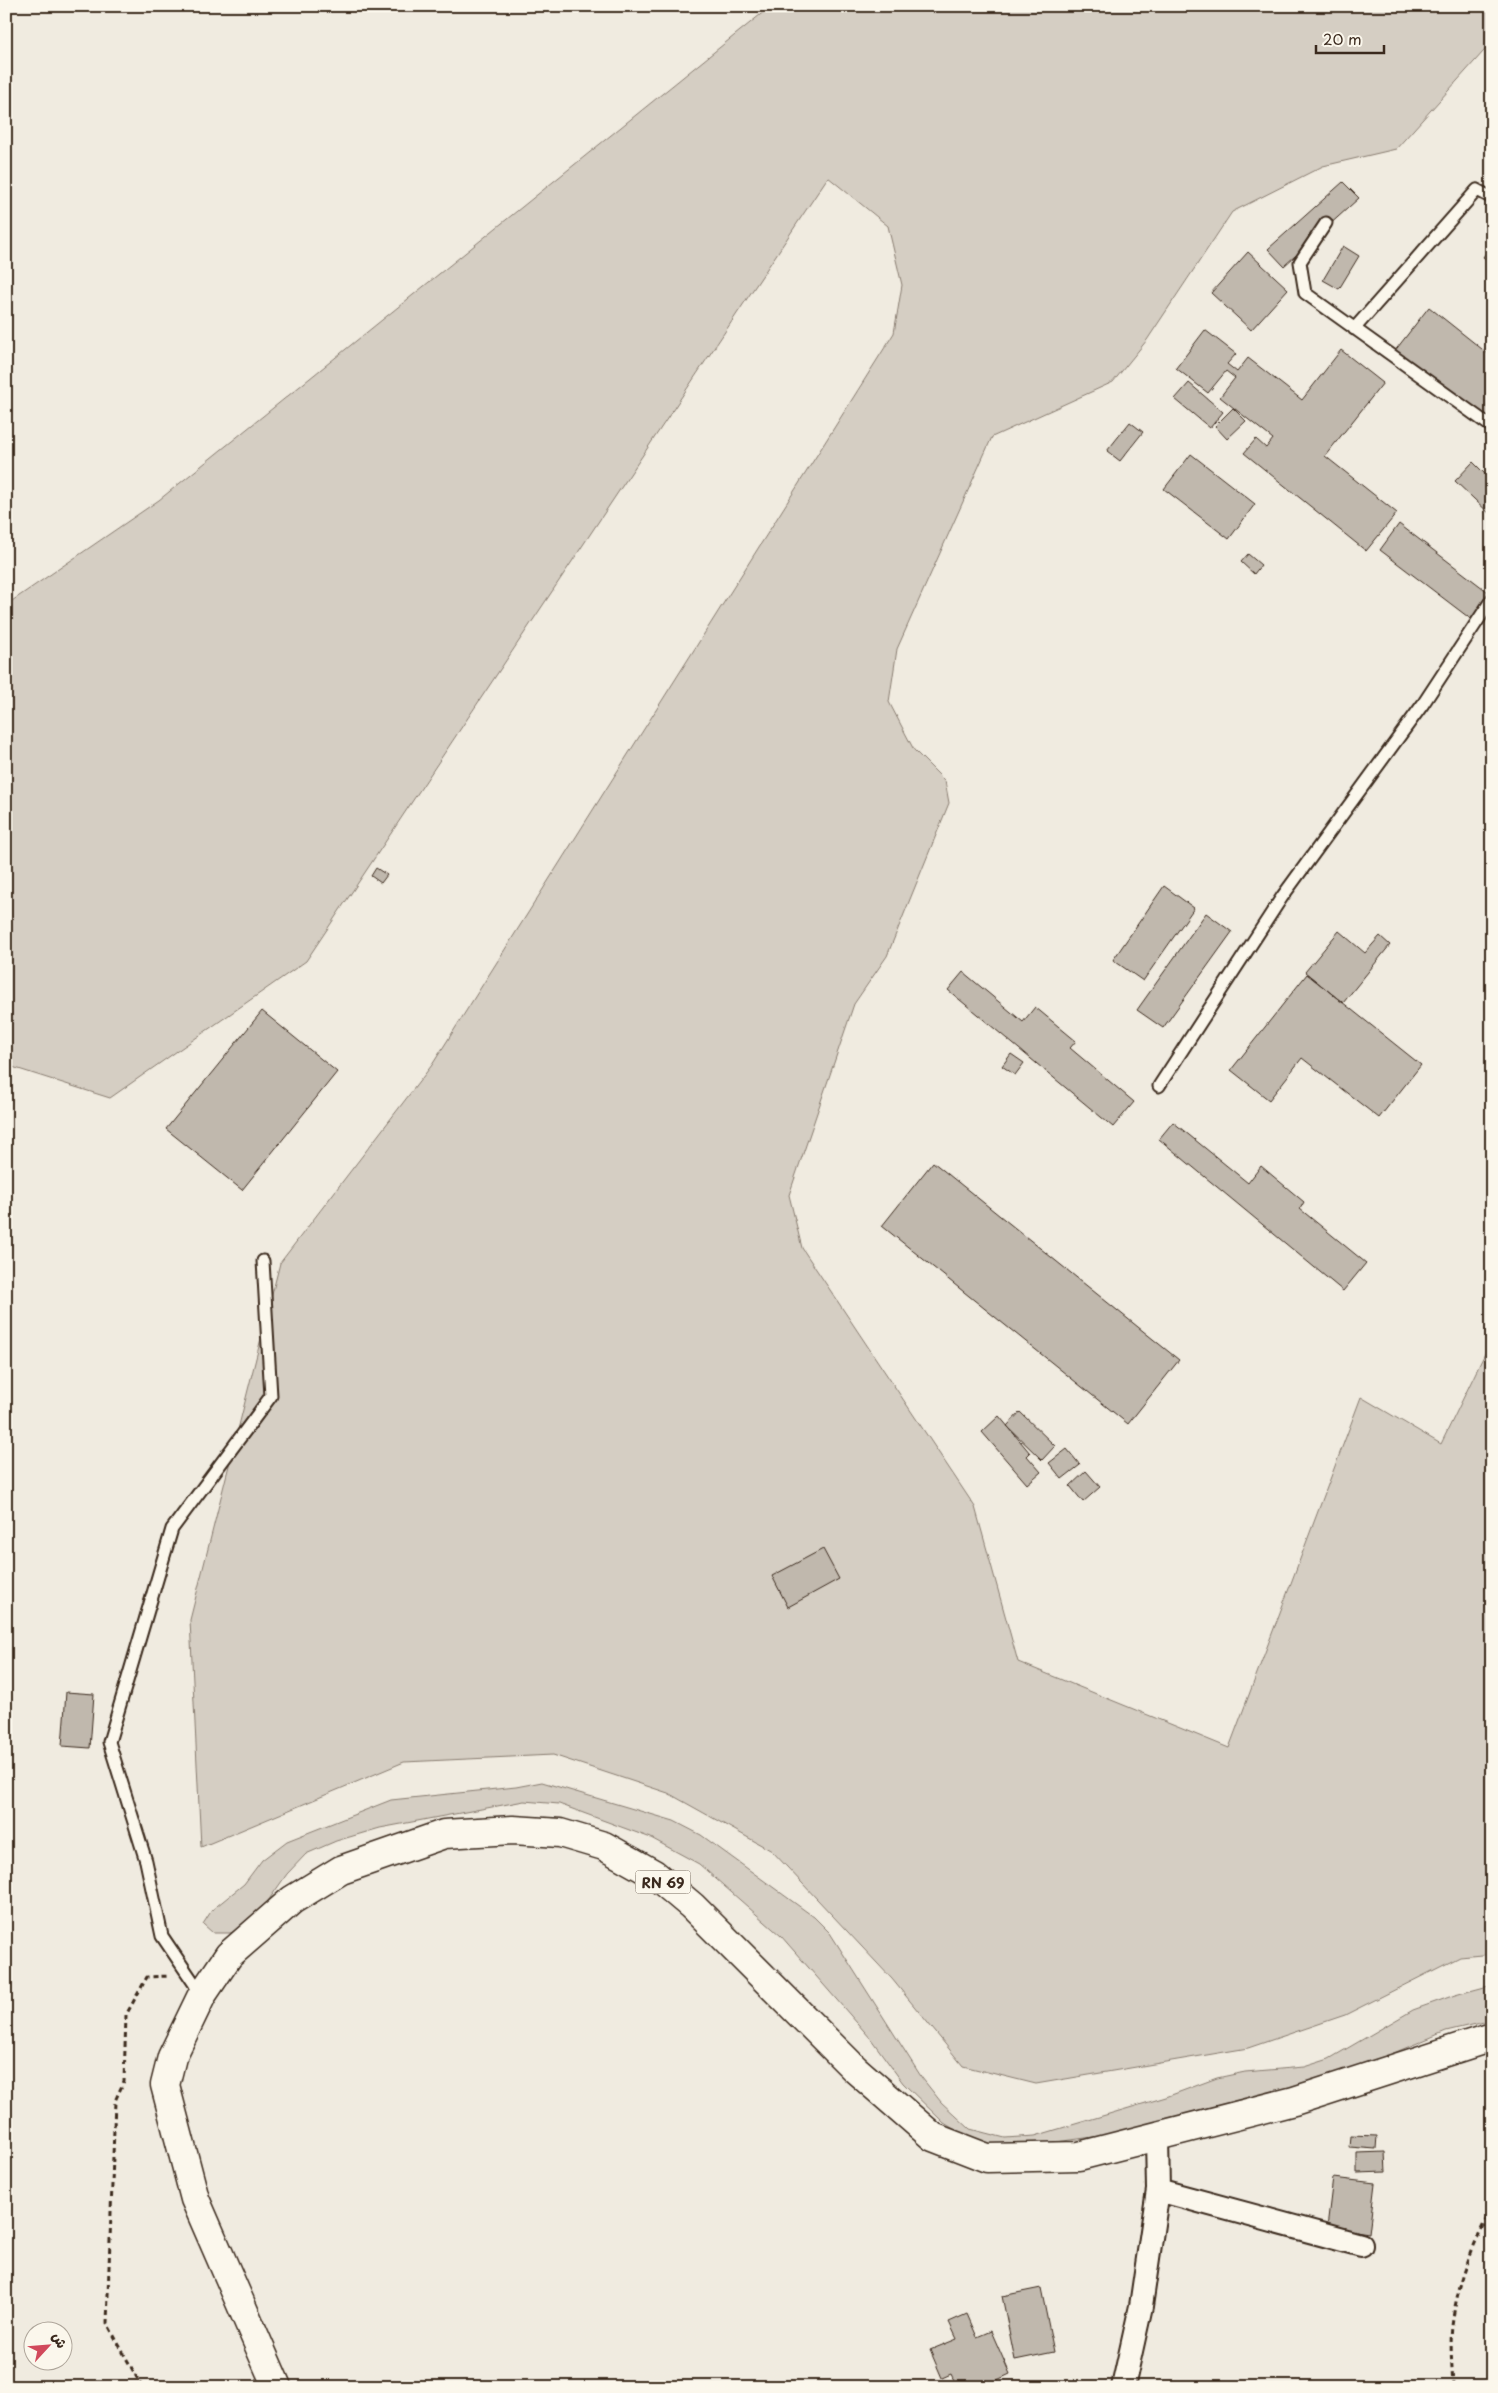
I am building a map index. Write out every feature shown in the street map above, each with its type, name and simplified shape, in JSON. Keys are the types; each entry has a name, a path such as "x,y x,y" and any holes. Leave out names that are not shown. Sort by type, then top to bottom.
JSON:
{"main road":[{"name":"RN 69","path":"277,2387 195,2199 165,2085 172,2057 202,1995 228,1954 292,1900 341,1870 444,1834 513,1830 560,1833 604,1846 654,1874 692,1906 855,2069 933,2137 987,2158 1079,2156 1294,2101 1492,2037"}],"street":[{"path":"1123,2387 1140,2306 1158,2190 1157,2137"},
{"path":"1158,2190 1361,2245"}],"lane":[{"path":"1354,329 1477,190 1492,198"},
{"path":"1326,224 1300,262 1305,294 1492,427"},
{"path":"1159,1086 1282,897 1423,704 1492,599"},
{"path":"202,1995 162,1936 146,1861 109,1742 172,1529 271,1396 263,1261"}],"path":[{"path":"142,2387 107,2323 115,2101 124,2081 126,2015 147,1977 171,1976 202,1995"},
{"path":"1453,2387 1452,2326 1458,2296 1470,2259 1492,2210"}],"shaded area":[{"path":"771,6 1492,6 1492,42 1396,149 1323,166 1232,212 1147,340 1113,382 992,437 897,649 889,702 914,750 945,781 949,803 887,956 854,1004 789,1195 802,1248 975,1507 1018,1662 1229,1748 1361,1397 1441,1444 1492,1339 1492,1954 1460,1957 1345,2015 1248,2048 1036,2084 963,2066 892,1979 772,1851 668,1793 553,1755 404,1762 201,1847 190,1620 280,1263 432,1065 894,333 902,285 888,226 828,177 306,961 110,1098 6,1065 6,605 159,500"},
{"path":"542,1782 674,1821 701,1835 814,1917 830,1933 922,2078 941,2102 970,2129 1005,2138 1035,2136 1166,2097 1217,2078 1245,2072 1304,2067 1329,2059 1413,2010 1455,1995 1492,1985 1492,2020 1446,2031 1327,2081 1100,2136 1005,2149 972,2140 944,2123 903,2083 871,2039 781,1936 699,1864 651,1838 559,1804 524,1801 380,1828 336,1841 306,1854 287,1874 263,1908 244,1928 230,1933 213,1933 203,1924 212,1910 244,1884 262,1860 287,1841 391,1800 516,1787"}],"building":[{"path":"1343,182 1359,198 1284,266 1268,249"},
{"path":"1492,245 1492,263 1483,257"},
{"path":"1343,246 1359,256 1339,289 1323,280"},
{"path":"1248,252 1288,289 1251,330 1211,293"},
{"path":"1429,307 1492,357 1492,430 1394,352"},
{"path":"1205,330 1236,354 1227,364 1237,372 1248,358 1302,400 1341,350 1383,383 1325,456 1397,513 1366,551 1244,453 1256,439 1266,448 1273,439 1220,397 1235,378 1226,371 1208,393 1176,368"},
{"path":"1189,383 1223,412 1210,428 1175,399"},
{"path":"1233,408 1246,421 1227,439 1215,426"},
{"path":"1130,422 1143,432 1120,461 1107,451"},
{"path":"1191,454 1255,504 1229,539 1164,489"},
{"path":"1473,462 1492,481 1492,516 1455,481"},
{"path":"1399,524 1492,595 1476,623 1380,550"},
{"path":"1248,554 1261,565 1254,574 1241,562"},
{"path":"376,868 387,875 381,883 371,876"},
{"path":"1164,886 1194,908 1143,981 1113,960"},
{"path":"1206,913 1232,932 1163,1028 1137,1010"},
{"path":"1339,931 1365,953 1380,936 1390,945 1343,1003 1305,972"},
{"path":"963,972 1023,1022 1035,1007 1076,1041 1070,1048 1134,1102 1113,1127 948,990"},
{"path":"1307,974 1421,1065 1379,1118 1302,1058 1269,1100 1231,1070"},
{"path":"262,1011 337,1072 242,1190 166,1129"},
{"path":"1011,1054 1024,1063 1015,1075 1002,1066"},
{"path":"1173,1122 1248,1183 1261,1166 1304,1202 1300,1209 1366,1263 1343,1291 1159,1139"},
{"path":"933,1162 1179,1360 1128,1424 882,1226"},
{"path":"1020,1412 1055,1446 1042,1460 1007,1426"},
{"path":"999,1416 1030,1453 1027,1456 1041,1472 1027,1484 982,1432"},
{"path":"1067,1449 1080,1465 1062,1479 1049,1463"},
{"path":"1086,1471 1100,1487 1083,1502 1070,1486"},
{"path":"823,1549 839,1579 788,1607 772,1576"},
{"path":"66,1692 94,1694 90,1748 62,1746"},
{"path":"1350,2135 1377,2136 1376,2149 1349,2147"},
{"path":"1385,2152 1386,2172 1357,2173 1357,2153"},
{"path":"1333,2178 1375,2183 1369,2233 1327,2227"},
{"path":"1041,2288 1054,2352 1015,2360 1002,2296"},
{"path":"967,2314 977,2337 991,2331 1010,2374 995,2381 998,2387 957,2387 951,2374 942,2378 930,2350 957,2339 949,2322"}]}
